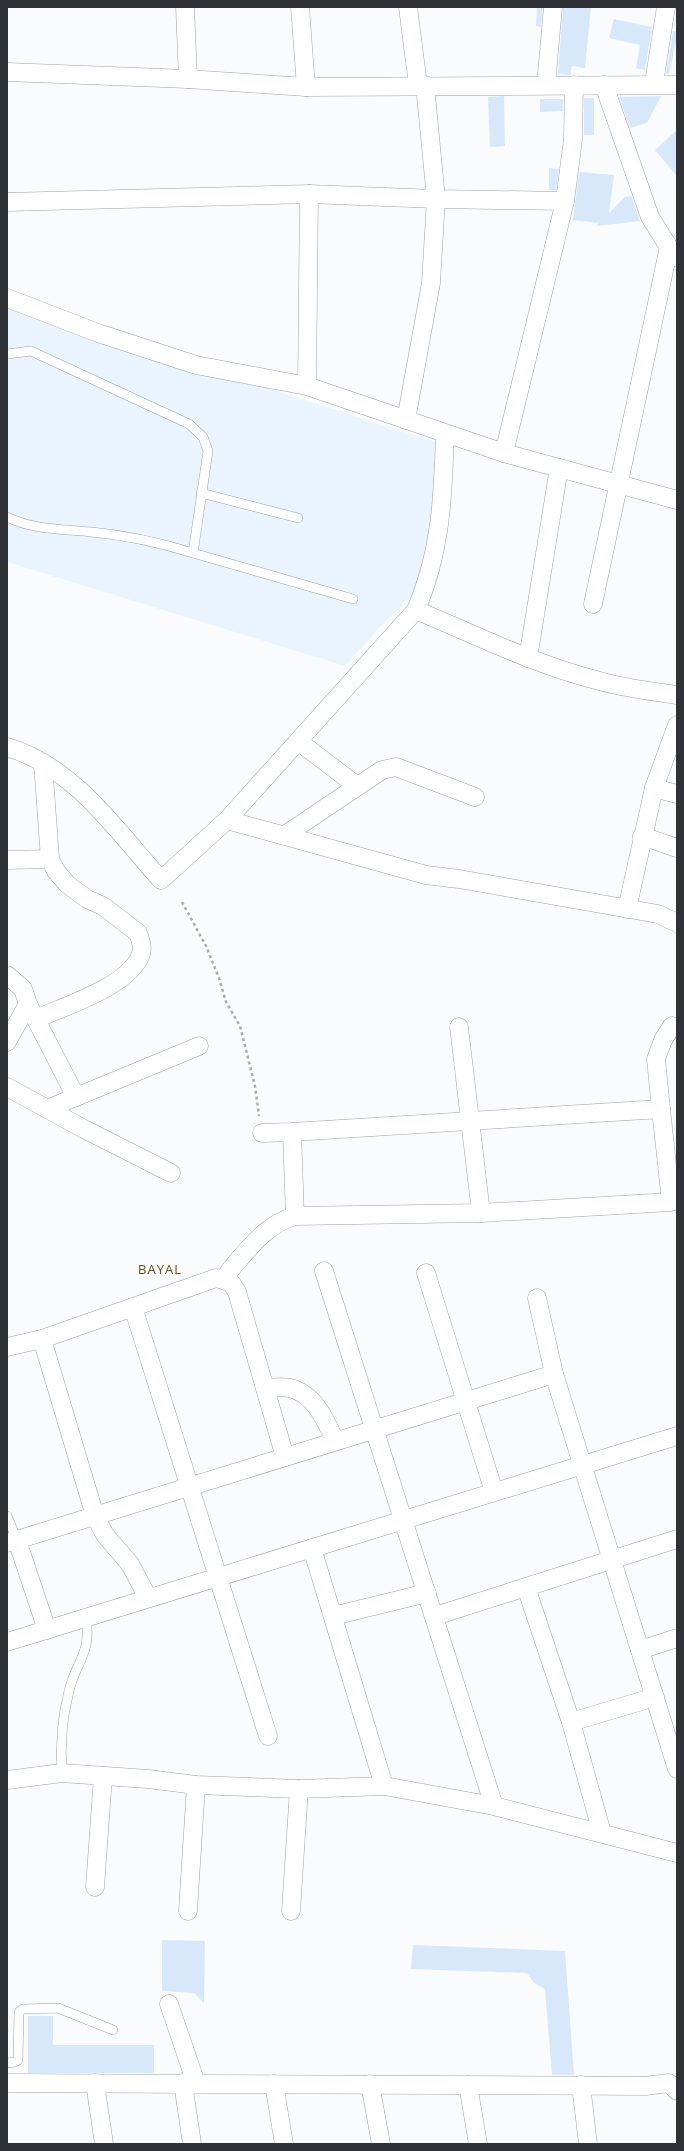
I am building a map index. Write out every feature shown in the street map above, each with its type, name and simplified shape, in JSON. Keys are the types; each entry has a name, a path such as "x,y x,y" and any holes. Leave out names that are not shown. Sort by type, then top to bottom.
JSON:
{"street":[{"path":"185,7 188,79"},
{"path":"300,7 306,86"},
{"path":"406,420 431,283 436,199 422,85 408,7"},
{"path":"546,84 553,7"},
{"path":"654,83 666,7"},
{"path":"7,72 188,79 306,86 677,84"},
{"path":"504,453 565,201 573,139 574,84"},
{"path":"593,604 619,484 673,253 650,217 604,85"},
{"path":"7,202 310,194 436,199 565,201"},
{"path":"307,386 310,194"},
{"path":"7,298 98,333 196,365 307,386 504,453 677,500"},
{"path":"7,747 22,751 56,771 87,797 161,880 227,820 416,610 427,585 433,562 443,507 445,434"},
{"path":"528,658 559,468"},
{"path":"416,610 528,658 596,680 628,688 677,696"},
{"path":"627,909 642,836 654,788 677,725"},
{"path":"298,741 357,786"},
{"path":"7,1042 32,1011 113,983 133,969 142,952 138,933 103,906 87,899 67,884 56,871 50,859 43,763"},
{"path":"285,835 382,770 396,767 474,797"},
{"path":"654,788 677,794"},
{"path":"227,820 426,875 459,879 658,914 677,923"},
{"path":"642,836 677,848"},
{"path":"7,860 50,859"},
{"path":"7,975 23,989 32,1011 76,1097"},
{"path":"459,1026 481,1212"},
{"path":"224,1280 227,1273 252,1244 267,1230 282,1220 295,1216 481,1212 674,1201 661,1109 656,1058 663,1040 672,1026"},
{"path":"47,1109 199,1046"},
{"path":"7,1088 171,1173"},
{"path":"262,1133 470,1122 661,1109"},
{"path":"292,1132 295,1216"},
{"path":"324,1271 405,1520 494,1806"},
{"path":"426,1273 494,1492"},
{"path":"7,1347 42,1339 216,1278 224,1280 232,1284 237,1292 285,1457"},
{"path":"537,1298 554,1374 611,1561 655,1697 672,1738 677,1769"},
{"path":"133,1307 268,1736"},
{"path":"42,1339 95,1516 105,1535 130,1564 148,1598"},
{"path":"47,1630 12,1541 554,1374"},
{"path":"265,1388 290,1388 306,1395 323,1415 335,1441"},
{"path":"7,1642 677,1436"},
{"path":"435,1616 677,1539"},
{"path":"312,1548 384,1786"},
{"path":"526,1587 571,1722 602,1833"},
{"path":"333,1616 428,1593"},
{"path":"640,1650 677,1638"},
{"path":"571,1722 655,1697"},
{"path":"7,1780 62,1773 148,1779 196,1785 299,1789 384,1786 494,1806 677,1853"},
{"path":"95,1887 103,1776"},
{"path":"188,1911 196,1785"},
{"path":"291,1911 299,1789"},
{"path":"169,2004 190,2083 192,2144"},
{"path":"7,2083 645,2086 669,2083 677,2091"},
{"path":"95,2083 104,2144"},
{"path":"274,2084 284,2144"},
{"path":"370,2084 381,2144"},
{"path":"468,2085 478,2144"},
{"path":"581,2085 588,2144"}],"lane":[{"path":"7,354 31,351 189,424 203,437 208,451 193,553"},
{"path":"201,494 298,518"},
{"path":"7,517 16,522 50,529 92,532 173,547 353,600"},
{"path":"7,1516 12,1541"},
{"path":"62,1773 60,1744 64,1716 69,1689 83,1657 89,1634 86,1618"},
{"path":"7,2064 18,2060 19,2012 23,2008 58,2008 114,2030"}],"path":[{"path":"182,902 206,946 219,978 226,1002 240,1026 255,1086 262,1133"}],"shaded area":[{"path":"7,305 439,443 436,513 417,591 378,629 345,666 7,562"}],"building":[{"path":"537,7 542,7 541,27 536,26"},
{"path":"563,7 591,7 585,68 572,66 570,75 558,74"},
{"path":"614,19 652,27 645,70 636,68 640,45 609,38"},
{"path":"673,31 677,32 677,36 669,74 666,74"},
{"path":"504,96 505,146 490,147 488,97"},
{"path":"661,96 647,123 630,128 619,97"},
{"path":"584,98 594,98 594,135 584,135"},
{"path":"540,99 563,99 563,111 540,112"},
{"path":"677,130 677,176 655,150"},
{"path":"549,168 559,169 556,190 549,190"},
{"path":"579,172 614,175 609,213 625,197 631,196 640,221 596,226 599,223 573,220"},
{"path":"162,1940 205,1941 204,2003 194,1993 162,1991"},
{"path":"413,1945 565,1951 574,2075 552,2075 545,1989 534,1983 527,1973 411,1969"},
{"path":"28,2016 53,2016 53,2045 154,2045 154,2073 28,2073"}],"district":[{"name":"BAYAL","path":"160,1269"}]}
